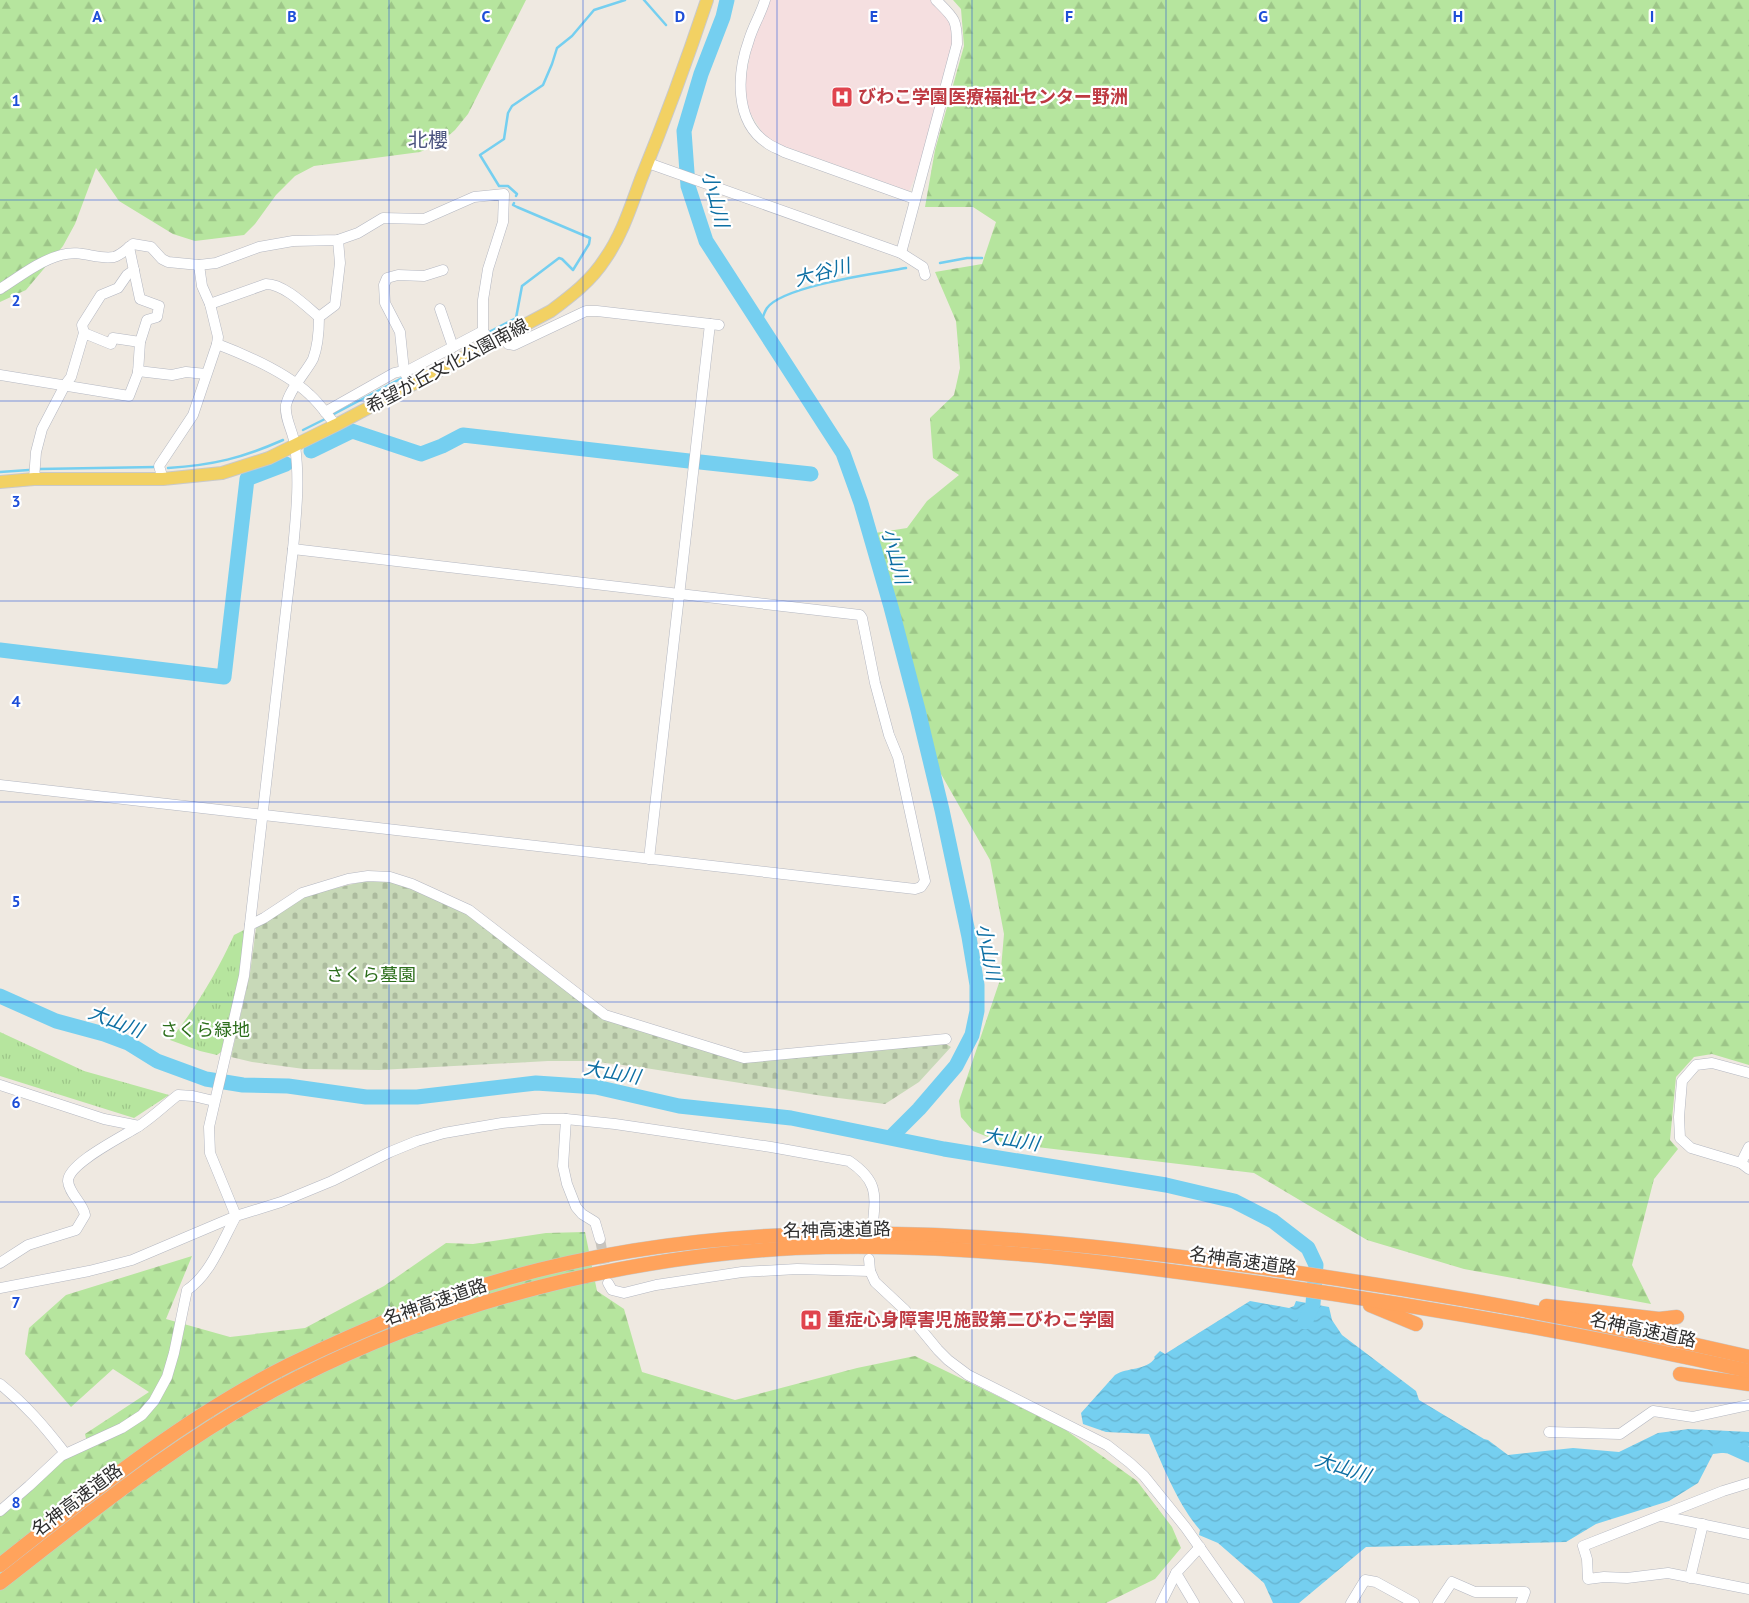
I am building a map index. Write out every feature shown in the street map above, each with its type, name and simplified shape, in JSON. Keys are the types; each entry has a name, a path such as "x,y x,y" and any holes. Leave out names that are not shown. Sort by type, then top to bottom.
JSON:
{"highway":[{"name":"名神高速道路","path":"0,1565 103,1484 175,1433 232,1397 287,1366 418,1309 472,1290 528,1273 596,1257 658,1246 733,1238 798,1234 918,1234 1069,1244 1301,1273 1416,1291 1582,1321 1749,1357"},
{"name":"名神高速道路","path":"0,1583 112,1496 183,1445 295,1379 353,1352 422,1324 532,1289 599,1272 734,1252 798,1248 918,1249 1068,1258 1190,1272 1433,1309 1749,1371"},
{"path":"1416,1291 1659,1319 1677,1317"},
{"path":"1331,1293 1416,1324"},
{"path":"1680,1374 1749,1384"}],"main road":[{"name":"希望が丘文化公園南線","path":"0,482 34,479 163,479 222,473 269,458 336,425 550,311 574,294 590,278 606,258 619,234 648,163 707,0"}],"street":[{"path":"764,0 749,40 740,84 742,106 750,126 766,143 784,152 916,199"},
{"path":"900,253 957,44 957,26 951,14 936,0"},
{"path":"648,163 900,253 923,267 925,275"},
{"path":"0,289 46,260 62,255 79,252 98,257 116,257 133,244 151,247 162,259 168,262 199,265 216,263 259,247 294,241 338,240 358,233 383,218 424,219 474,197 504,194 503,222 484,286 482,323 483,331 491,343"},
{"path":"319,317 335,305 340,263 338,240"},
{"path":"0,375 129,396 138,371 140,342 147,320 157,317 159,306 140,299 129,247"},
{"path":"163,479 159,466 193,415 217,344 218,336 210,304 202,286 199,265"},
{"path":"34,479 36,452 42,430 71,377 84,333 82,325 101,295 118,288 127,275 134,270"},
{"path":"412,385 404,371 400,332 385,303 384,284 386,278 398,275 424,276 443,270"},
{"path":"210,304 266,284 272,284 294,296 319,317"},
{"path":"440,309 453,347"},
{"path":"504,337 508,344 514,345 586,311 715,325 680,594 649,859"},
{"path":"236,1216 210,1153 208,1127 244,976 293,549 298,502 295,444 286,414 286,406 291,394 313,358 318,339 319,317"},
{"path":"325,412 394,373 404,371 483,331"},
{"path":"84,333 112,344 113,338 140,342"},
{"path":"217,344 243,354 297,384 311,396 336,425"},
{"path":"138,371 172,375 186,372 206,374"},
{"path":"0,785 915,889 921,888 925,881 898,757 889,735 875,683 860,615 293,549"},
{"path":"250,925 264,918 302,892 348,879 368,876 390,877 412,884 469,910 605,1015 744,1058 946,1039"},
{"path":"1749,1073 1712,1063 1696,1065 1682,1081 1679,1117 1680,1138 1691,1148 1745,1166 1749,1147"},
{"path":"0,1085 104,1119 139,1126"},
{"path":"0,1263 28,1245 76,1230 85,1215 68,1181 73,1169 102,1147 139,1126 178,1095 214,1100"},
{"path":"0,1288 89,1271 132,1260 236,1216 332,1181 390,1152 444,1133 502,1123 543,1119 566,1119 659,1130 849,1161 860,1168 873,1188 875,1198 873,1222"},
{"path":"566,1119 563,1166 567,1184 576,1207 582,1214 595,1222 600,1239"},
{"path":"0,1511 65,1453 122,1428 142,1415 154,1401 167,1376 174,1353 187,1290 198,1283 236,1216"},
{"path":"869,1259 870,1271 875,1282 905,1310 938,1350 958,1368 1107,1445 1144,1476 1200,1547 1239,1603"},
{"path":"608,1283 612,1290 624,1293 664,1284 742,1272 797,1269 870,1271"},
{"path":"0,1384 38,1419 65,1453"},
{"path":"1549,1432 1620,1434 1653,1411 1693,1417 1749,1405"},
{"path":"1749,1482 1583,1546 1587,1559 1588,1580 1604,1577 1627,1578 1668,1573 1749,1589"},
{"path":"1661,1516 1749,1534"},
{"path":"1690,1578 1702,1524"},
{"path":"1161,1603 1176,1573 1200,1547"},
{"path":"1176,1573 1194,1603"},
{"path":"1351,1603 1365,1580 1376,1582 1414,1603"},
{"path":"1438,1603 1452,1582 1475,1592 1525,1592 1521,1603"}],"shaded area":[{"name":"びわこ学園医療福祉センター野洲","path":"768,0 930,0 945,14 952,26 952,43 920,166 909,191 767,140 748,109 745,84 752,45 767,8"}],"green space":[{"path":"0,0 526,0 468,114 455,130 439,144 420,152 314,166 295,176 276,195 255,224 244,235 195,241 173,234 119,201 96,168 75,224 63,246 26,290 0,302"},
{"path":"953,0 1749,0 1749,1065 1712,1054 1694,1057 1676,1077 1670,1140 1678,1149 1654,1179 1632,1265 1651,1304 1464,1269 1367,1240 1254,1173 1003,1143 973,1131 961,1117 959,1101 1000,980 1004,934 990,860 937,767 875,533 907,528 927,501 959,475 933,458 930,418 954,395 960,368 956,321 935,272 982,264 996,222 973,207 925,207 935,150 964,46 961,9"},
{"name":"さくら墓園","path":"365,881 387,881 408,886 466,914 605,1019 745,1061 946,1044 951,1047 919,1082 885,1104 589,1061 548,1061 379,1070 304,1069 252,1062 231,1057 250,973 256,928 304,896"},
{"name":"さくら緑地","path":"244,930 240,975 221,1052 217,1055 200,1051 170,1040 189,1015 205,989 234,935"},
{"path":"0,1032 84,1071 169,1095 134,1118 0,1076"},
{"path":"585,1232 597,1291 624,1309 642,1372 735,1400 857,1368 915,1356 1063,1428 1137,1481 1172,1527 1181,1548 1155,1579 1106,1603 0,1603 0,1516 65,1457 88,1447 85,1434 149,1392 113,1369 71,1407 25,1354 29,1328 66,1295 192,1256 166,1319 230,1337 305,1328 384,1286 446,1243 473,1244 546,1233"}],"water":[{"path":"1250,1301 1289,1308 1294,1306 1296,1301 1329,1307 1332,1320 1342,1335 1416,1391 1419,1400 1488,1440 1508,1455 1573,1448 1619,1452 1658,1433 1689,1429 1749,1432 1749,1446 1745,1450 1713,1454 1698,1483 1669,1501 1596,1524 1566,1542 1366,1547 1299,1603 1273,1603 1264,1583 1218,1543 1199,1535 1200,1530 1178,1497 1149,1434 1106,1432 1083,1424 1081,1413 1115,1375 1147,1365 1160,1351 1165,1354"}],"waterway":[{"path":"516,196 517,194 508,186 499,186 480,155 504,139 508,113 512,106 543,85 557,48 572,36 594,10 625,0"},
{"path":"644,0 666,25"},
{"name":"小山川","path":"727,0 723,17 701,74 684,131 688,186 706,241 843,453 861,503 918,710 942,810 969,937 977,985 977,1011 972,1035 956,1066 919,1109 891,1137"},
{"path":"487,333 516,318 522,286 559,258 573,270 589,244 590,238 517,207 513,205 514,203"},
{"name":"大谷川","path":"940,263 967,258 982,258"},
{"name":"大谷川","path":"760,326 767,308 776,300 792,293 854,277 906,268"},
{"path":"334,414 402,378"},
{"path":"303,430 325,419"},
{"path":"311,451 352,431 421,454 463,435 689,461"},
{"path":"168,468 227,460 254,452 283,440"},
{"path":"700,462 811,474"},
{"path":"0,650 224,677 247,479 286,464"},
{"path":"39,469 156,467"},
{"path":"0,472 29,470"},
{"name":"大山川","path":"0,996 56,1021 104,1034 128,1043 157,1061 206,1079 243,1085 288,1086 366,1097 417,1097 536,1083 596,1087 679,1106 791,1118 944,1149 1166,1185 1234,1201 1273,1221 1308,1248 1316,1265 1313,1304 1305,1322"},
{"name":"大山川","path":"1720,1445 1729,1446 1749,1455"}],"tunnel":[{"path":"600,1239 607,1277"}],"place":[{"name":"びわこ学園医療福祉センター野洲","path":"842,97"},
{"name":"重症心身障害児施設第二びわこ学園","path":"811,1320"}],"district":[{"name":"北櫻","path":"428,140"}]}
